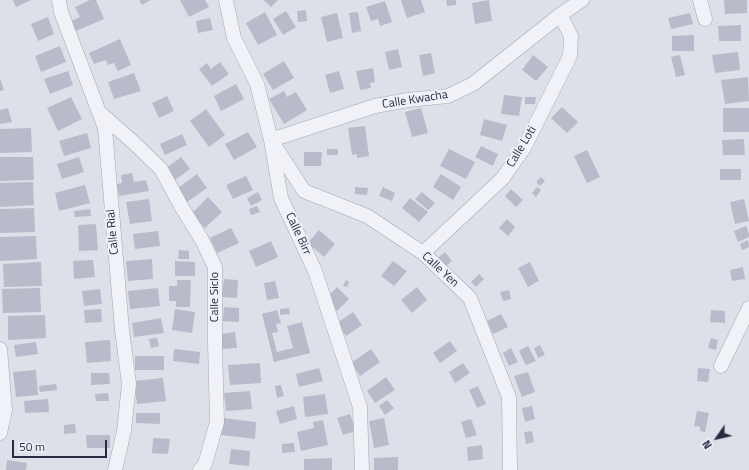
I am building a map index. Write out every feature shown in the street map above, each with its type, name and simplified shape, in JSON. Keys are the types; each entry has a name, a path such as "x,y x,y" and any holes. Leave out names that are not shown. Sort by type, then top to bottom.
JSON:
{"street":[{"name":"Calle Rial","path":"58,0 61,12 105,128 121,322 129,384 124,431 115,470"},
{"name":"Calle Birr","path":"226,0 234,38 257,84 271,140 281,198 315,271 360,407 362,470"},
{"path":"700,0 705,19"},
{"name":"Calle Kwacha","path":"271,140 375,106 408,100 448,96 474,84 560,15 573,2"},
{"name":"Calle Loti","path":"423,253 502,180 524,148 570,56 571,36 560,15"},
{"name":"Calle Siclo","path":"100,113 161,169 216,267 215,343 217,422 205,464 200,470"},
{"name":"Calle Yen","path":"271,140 304,191 367,216 423,253 470,298 509,397 510,470"},
{"path":"721,366 749,308"},
{"path":"0,349 5,410 0,433"}],"building":[{"path":"13,0 31,0 16,7"},
{"path":"90,0 96,0 104,19 76,31 71,21 80,17 75,7"},
{"path":"139,0 151,0 142,5"},
{"path":"180,0 205,0 209,7 189,17"},
{"path":"263,0 278,0 271,7"},
{"path":"401,0 421,0 425,12 407,18"},
{"path":"446,0 456,0 456,5 447,6"},
{"path":"489,0 492,21 475,24 472,3"},
{"path":"724,0 747,0 747,13 725,14"},
{"path":"385,1 392,22 380,26 378,19 371,21 366,7"},
{"path":"306,10 307,21 298,22 297,11"},
{"path":"286,11 296,27 283,35 273,19"},
{"path":"265,12 277,35 258,45 246,23"},
{"path":"358,12 361,31 352,33 349,13"},
{"path":"337,13 343,38 327,42 321,17"},
{"path":"690,13 693,24 671,29 668,18"},
{"path":"48,17 54,34 38,41 31,24"},
{"path":"210,18 213,30 198,33 196,21"},
{"path":"741,25 741,41 719,41 718,26"},
{"path":"694,35 694,51 672,51 672,36"},
{"path":"120,39 131,65 118,71 114,63 108,65 106,60 94,64 89,53"},
{"path":"60,46 66,62 41,72 35,56"},
{"path":"398,49 402,67 389,70 385,52"},
{"path":"738,52 740,70 715,73 712,55"},
{"path":"431,53 435,73 423,76 419,55"},
{"path":"533,55 548,67 536,81 522,70"},
{"path":"680,55 685,75 676,77 671,57"},
{"path":"284,61 294,78 273,90 263,74"},
{"path":"220,62 229,74 212,86 199,69 207,63 211,69"},
{"path":"373,68 375,82 370,83 371,88 360,90 356,71"},
{"path":"68,71 73,85 50,94 44,79"},
{"path":"339,71 344,89 330,93 325,75"},
{"path":"134,73 141,91 114,99 108,82"},
{"path":"748,77 749,101 725,104 721,80"},
{"path":"0,79 4,90 0,91"},
{"path":"236,84 244,99 221,111 214,96"},
{"path":"284,91 287,97 296,92 307,110 284,124 269,99"},
{"path":"504,95 522,97 519,116 501,114"},
{"path":"167,96 174,111 159,118 152,103"},
{"path":"71,97 82,119 58,131 47,108"},
{"path":"525,97 536,97 535,104 525,104"},
{"path":"562,107 578,122 567,133 551,118"},
{"path":"8,108 12,122 0,124 0,110"},
{"path":"421,108 428,133 412,137 405,112"},
{"path":"723,108 749,108 749,132 723,132"},
{"path":"206,109 225,135 209,147 190,121"},
{"path":"484,119 507,125 502,141 480,135"},
{"path":"365,126 369,156 357,158 357,154 352,155 348,128"},
{"path":"31,128 32,152 0,153 0,129"},
{"path":"248,132 257,147 234,160 225,144"},
{"path":"87,133 91,148 64,156 59,141"},
{"path":"182,134 187,145 165,155 160,144"},
{"path":"744,139 745,155 723,155 722,140"},
{"path":"481,146 498,154 493,166 475,157"},
{"path":"327,149 338,149 338,155 327,155"},
{"path":"449,149 475,162 466,179 440,166"},
{"path":"587,150 600,177 587,183 574,156"},
{"path":"304,152 322,152 321,166 304,166"},
{"path":"0,157 33,157 34,180 0,181"},
{"path":"79,157 84,172 62,179 57,164"},
{"path":"181,157 190,169 175,180 166,168"},
{"path":"720,169 741,169 741,180 720,180"},
{"path":"132,173 134,182 146,180 149,191 119,196 117,184 122,183 121,175"},
{"path":"197,174 207,188 187,202 178,188"},
{"path":"441,174 461,187 453,200 433,187"},
{"path":"246,176 253,190 233,199 226,185"},
{"path":"541,177 545,181 540,186 536,182"},
{"path":"33,182 34,205 0,207 0,183"},
{"path":"85,185 90,203 59,211 55,193"},
{"path":"355,187 368,188 367,195 355,194"},
{"path":"383,187 395,193 392,201 379,196"},
{"path":"537,187 541,190 536,197 532,193"},
{"path":"511,189 523,200 516,207 505,196"},
{"path":"258,192 262,200 251,206 247,198"},
{"path":"422,192 435,203 428,210 415,199"},
{"path":"208,197 222,212 205,228 191,214"},
{"path":"410,198 428,212 419,222 402,208"},
{"path":"149,199 152,221 130,224 126,202"},
{"path":"744,199 749,221 735,224 730,202"},
{"path":"257,206 260,212 251,215 249,209"},
{"path":"34,208 35,232 0,233 0,209"},
{"path":"90,209 91,216 75,217 74,211"},
{"path":"507,219 515,227 508,236 499,228"},
{"path":"96,224 98,250 79,251 78,225"},
{"path":"746,226 749,237 738,242 734,231"},
{"path":"231,228 239,243 217,253 210,238"},
{"path":"319,230 335,244 324,257 308,243"},
{"path":"158,231 160,246 135,249 133,234"},
{"path":"36,236 37,259 0,261 0,237"},
{"path":"748,240 749,247 742,250 740,244"},
{"path":"271,241 278,257 256,267 249,251"},
{"path":"179,250 189,251 189,259 178,259"},
{"path":"445,252 452,261 445,267 438,258"},
{"path":"152,259 153,279 128,281 126,261"},
{"path":"93,260 95,277 74,279 73,261"},
{"path":"175,261 195,262 195,276 175,276"},
{"path":"393,261 407,271 394,286 381,276"},
{"path":"41,262 42,286 4,287 3,264"},
{"path":"530,262 539,281 528,287 518,268"},
{"path":"743,267 745,279 732,281 730,270"},
{"path":"479,274 484,279 476,287 471,282"},
{"path":"224,279 238,280 237,298 222,297"},
{"path":"177,280 191,280 190,307 176,307 176,301 169,301 169,286 177,286"},
{"path":"346,280 349,282 347,287 343,286"},
{"path":"275,281 279,298 267,300 264,283"},
{"path":"337,287 349,299 337,311 325,299"},
{"path":"417,287 427,300 412,313 401,300"},
{"path":"40,288 41,312 3,313 2,289"},
{"path":"158,288 160,306 130,309 128,291"},
{"path":"100,289 102,304 84,306 82,291"},
{"path":"509,290 511,299 503,301 500,292"},
{"path":"224,307 239,308 239,322 223,321"},
{"path":"289,308 290,314 280,315 280,309"},
{"path":"101,309 102,322 85,323 84,310"},
{"path":"175,309 195,312 192,333 172,330"},
{"path":"277,310 281,323 276,324 278,332 272,333 277,352 293,348 287,326 302,322 310,353 274,362 262,314"},
{"path":"711,310 725,311 725,323 710,322"},
{"path":"353,312 362,325 346,336 337,323"},
{"path":"501,314 508,327 493,334 487,321"},
{"path":"45,315 46,338 8,340 8,316"},
{"path":"161,318 164,333 134,337 132,323"},
{"path":"235,332 237,348 222,349 221,334"},
{"path":"157,338 159,346 151,348 149,339"},
{"path":"711,338 718,340 716,350 708,348"},
{"path":"110,340 111,361 87,363 85,342"},
{"path":"450,341 457,351 440,363 433,353"},
{"path":"36,342 38,354 16,357 14,345"},
{"path":"540,345 545,355 538,358 534,348"},
{"path":"528,346 536,361 526,365 519,351"},
{"path":"511,348 518,362 509,366 503,353"},
{"path":"174,349 200,352 199,364 173,361"},
{"path":"371,349 380,362 360,376 351,363"},
{"path":"135,356 164,356 164,370 135,370"},
{"path":"260,363 261,383 230,385 228,365"},
{"path":"463,363 470,373 455,383 449,372"},
{"path":"319,368 323,381 299,387 296,374"},
{"path":"698,368 710,369 708,382 697,381"},
{"path":"36,370 38,395 16,397 13,372"},
{"path":"528,372 535,392 522,397 514,376"},
{"path":"91,373 109,373 110,384 91,385"},
{"path":"386,377 395,390 375,403 367,391"},
{"path":"163,378 166,401 137,404 134,381"},
{"path":"56,384 57,390 40,392 39,386"},
{"path":"281,385 284,396 277,398 275,386"},
{"path":"478,386 486,404 477,408 469,390"},
{"path":"250,391 252,409 226,411 224,393"},
{"path":"108,393 109,401 96,401 95,394"},
{"path":"325,394 328,414 305,417 303,397"},
{"path":"48,399 49,412 25,413 24,401"},
{"path":"387,400 394,408 385,415 379,406"},
{"path":"294,406 297,419 280,424 276,411"},
{"path":"532,406 535,419 525,422 522,408"},
{"path":"697,411 709,413 705,432 700,431 700,427 694,426"},
{"path":"136,413 160,413 160,424 136,423"},
{"path":"350,414 356,431 343,435 337,418"},
{"path":"223,418 256,422 255,439 221,435"},
{"path":"384,418 389,445 374,448 369,421"},
{"path":"471,419 477,435 466,438 461,422"},
{"path":"323,420 328,445 301,451 297,432 314,428 313,422"},
{"path":"75,424 76,433 64,434 64,425"},
{"path":"532,431 534,442 526,444 524,432"},
{"path":"86,435 110,435 110,448 87,448"},
{"path":"153,438 170,439 168,454 152,453"},
{"path":"294,443 295,452 282,453 282,444"},
{"path":"482,445 483,459 468,461 467,447"},
{"path":"231,449 250,451 249,466 229,464"},
{"path":"398,457 398,470 374,470 374,458"},
{"path":"332,458 332,470 304,470 304,459"},
{"path":"7,460 27,463 26,470 6,470"}]}
